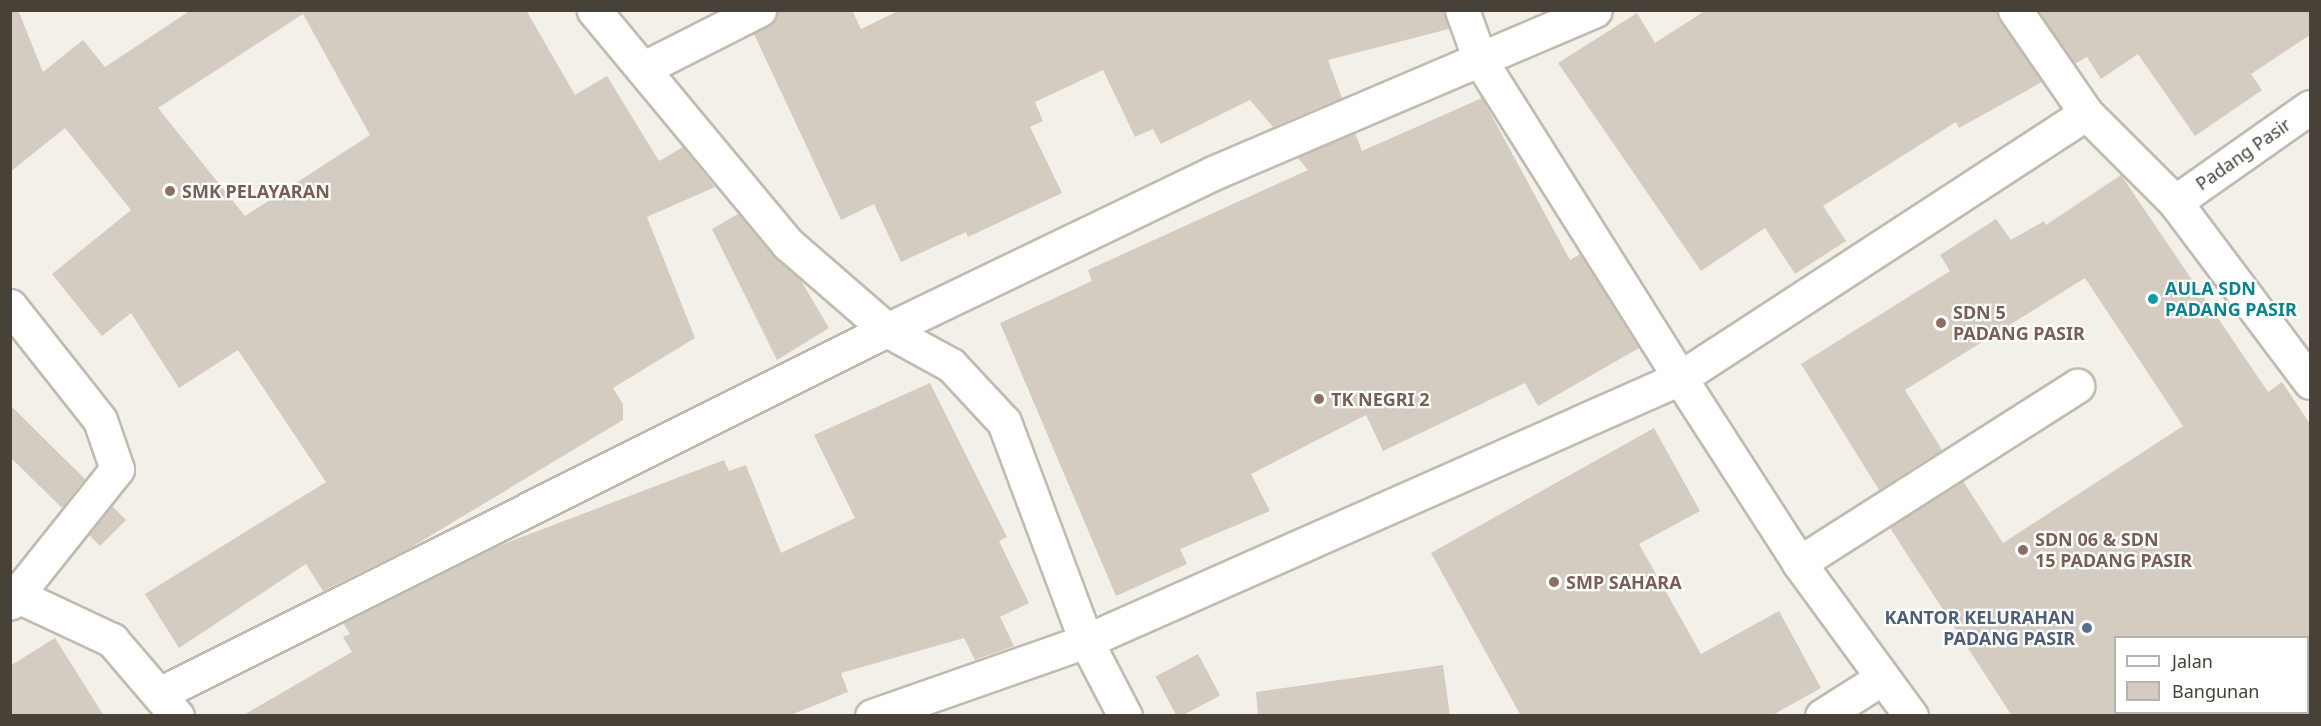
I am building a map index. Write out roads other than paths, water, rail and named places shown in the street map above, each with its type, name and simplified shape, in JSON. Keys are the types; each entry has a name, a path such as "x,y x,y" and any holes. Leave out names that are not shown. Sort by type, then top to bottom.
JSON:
{"street":[{"path":"594,10 788,243 887,330 951,365 1004,422 1086,641 1125,716"},
{"path":"644,68 759,10"},
{"path":"1462,10 1480,60 1680,378 1799,563 1911,716"},
{"path":"10,306 100,420 117,470 14,600 112,640 169,704 887,330 1212,173 1595,10"},
{"path":"2015,10 2086,113 2175,202 2310,382"},
{"name":"Padang Pasir","path":"2175,202 2310,107"},
{"path":"872,716 1086,641 1680,378 2086,113"},
{"path":"1799,563 2078,386"},
{"path":"1822,716 1882,678"}],"place":[{"name":"SMK PELAYARAN","path":"170,191"},
{"name":"AULA SDN PADANG PASIR","path":"2153,299"},
{"name":"SDN 5 PADANG PASIR","path":"1941,323"},
{"name":"TK NEGRI 2","path":"1319,399"},
{"name":"SDN 06 & SDN 15 PADANG PASIR","path":"2023,550"},
{"name":"SMP SAHARA","path":"1554,582"},
{"name":"KANTOR KELURAHAN PADANG PASIR","path":"2087,628"}]}
